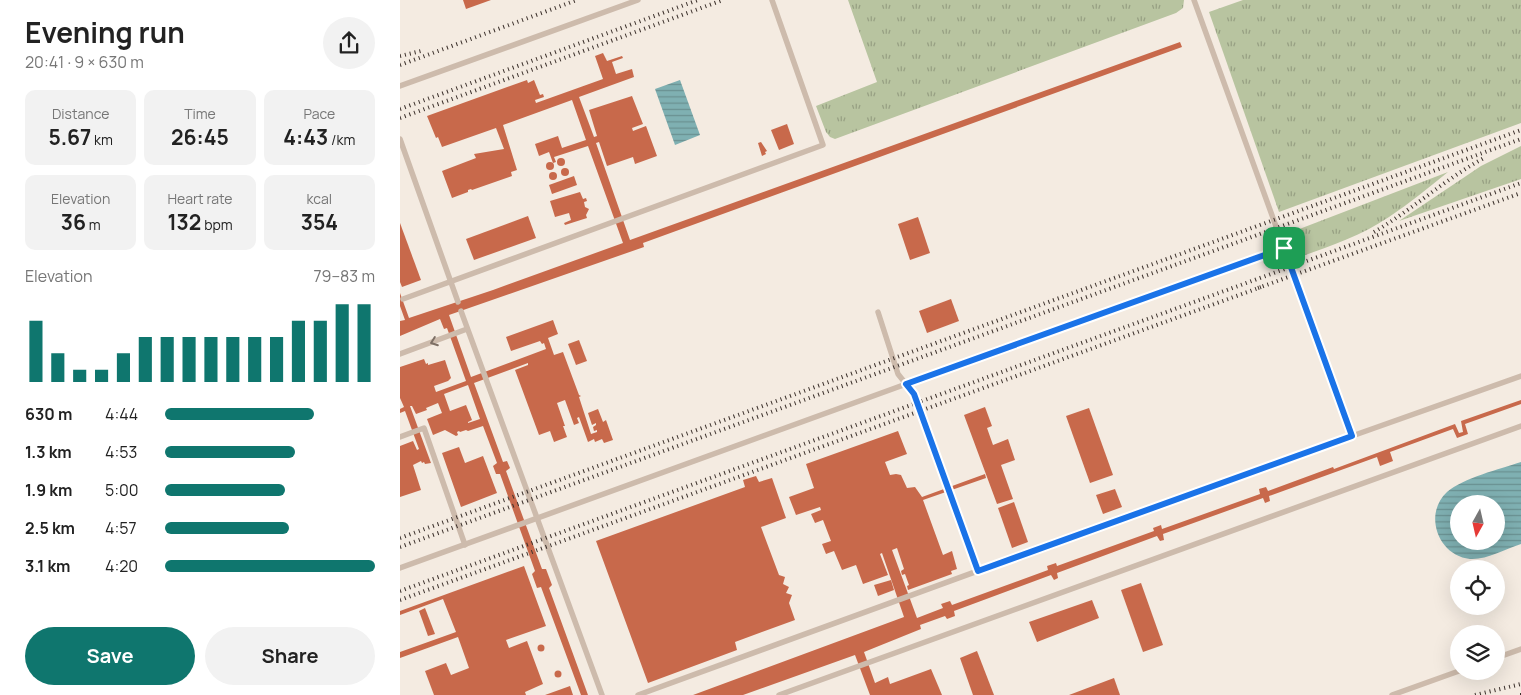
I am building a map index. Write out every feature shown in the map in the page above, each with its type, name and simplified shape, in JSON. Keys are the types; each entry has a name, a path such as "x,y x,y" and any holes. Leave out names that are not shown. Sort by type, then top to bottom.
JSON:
{"lane":[{"path":"400,86 638,0"},
{"path":"403,300 823,144 772,0"},
{"path":"1194,0 1352,436"},
{"path":"400,138 458,302"},
{"path":"400,568 1284,248"},
{"path":"461,311 602,695"},
{"path":"878,312 898,374 914,394 978,571"},
{"path":"400,354 467,329"},
{"path":"638,695 1521,376"},
{"path":"779,695 1521,426"},
{"path":"400,437 424,428 465,545"},
{"path":"1505,655 1521,649"},
{"path":"1392,695 1450,674"}],"green space":[{"path":"848,0 1184,0 1183,8 1176,13 835,139 826,132 816,106 877,82"},
{"path":"1243,0 1521,0 1521,123 1279,212 1209,12"},
{"path":"1521,146 1521,179 1399,221 1481,166"},
{"path":"1448,172 1378,224 1344,241 1297,258 1289,233"}],"water":[{"path":"680,80 700,135 675,145 655,89"},
{"path":"1521,462 1521,544 1505,550 1505,495 1450,495 1450,550 1442,542 1435,522 1436,511 1440,501 1454,487 1482,474"},
{"path":"1450,550 1505,550 1476,559 1459,556"}],"building":[{"path":"463,0 491,0 466,9"},
{"path":"1180,42 1182,47 643,243 644,247 449,315 471,377 546,349 544,343 542,344 540,341 511,351 506,337 553,320 558,334 548,338 554,355 563,352 581,396 579,397 591,434 597,432 597,430 594,431 593,427 596,423 592,425 588,413 598,409 603,422 606,420 613,440 604,443 602,439 595,442 594,439 588,442 579,417 577,418 579,423 574,425 565,400 557,403 567,437 554,442 550,431 539,435 515,370 528,365 528,363 474,383 503,462 507,461 510,468 506,471 542,569 546,569 552,585 549,588 588,695 581,695 541,587 537,588 532,574 535,571 500,474 496,474 493,466 497,463 483,426 468,431 459,431 456,436 445,430 433,435 427,419 442,413 438,403 416,414 412,406 410,406 431,463 425,464 421,461 413,465 421,490 400,497 400,446 413,441 417,450 419,449 405,411 400,413 400,409 404,407 400,398 400,367 424,359 428,365 445,360 451,378 434,386 436,392 466,381 447,328 444,329 440,319 400,336 400,321 405,320 400,306 400,293 409,318 623,243 588,146 554,157 556,162 553,163 549,152 539,156 535,144 558,136 562,148 586,140 572,100 503,125 517,170 511,172 512,176 468,190 468,192 452,198 442,171 476,158 474,154 504,149 496,128 442,147 427,116 527,80 528,83 534,80 540,95 543,94 544,97 535,100 536,103 603,79 595,56 603,53 607,61 622,56 623,58 612,62 616,74 632,69 634,77 579,97 594,137 597,136 589,110 632,96 643,124 632,128 633,131 646,126 657,156 635,164 633,157 607,166 599,142 596,143 630,240","holes":["468,385 480,419 468,423 472,420 466,405 450,411 444,394"]},
{"path":"787,124 794,144 779,150 771,130"},
{"path":"761,142 767,151 762,156 758,143"},
{"path":"561,158 565,162 561,166 557,162"},
{"path":"550,162 554,166 550,170 546,166"},
{"path":"565,168 569,172 565,176 561,172"},
{"path":"553,172 557,176 553,180 549,176"},
{"path":"574,176 577,185 552,194 549,185"},
{"path":"580,192 583,199 586,198 587,201 584,202 585,207 589,209 586,215 587,218 565,225 564,223 571,220 569,213 555,217 550,201"},
{"path":"528,216 536,238 474,260 466,239"},
{"path":"918,217 930,253 910,260 898,224"},
{"path":"400,223 421,280 402,287 400,282"},
{"path":"951,299 959,321 927,333 919,311"},
{"path":"579,340 587,361 576,365 568,344"},
{"path":"1521,400 1521,404 1465,424 1468,434 1457,438 1453,429 1390,452 1393,461 1380,466 1377,457 1269,496 1270,501 1265,503 1263,498 1163,534 1164,540 1160,541 1157,536 1057,573 1058,578 1054,580 1051,575 954,611 955,616 947,619 945,616 920,625 921,629 864,652 875,683 888,677 890,684 931,669 942,695 870,695 855,655 743,695 693,695 904,617 882,553 880,554 888,575 863,584 856,565 842,570 834,551 826,554 822,544 831,541 823,520 815,523 811,514 821,510 820,507 796,515 789,497 814,488 806,464 898,431 907,454 885,462 890,475 901,475 907,488 915,487 922,497 985,474 986,478 923,500 943,555 952,551 957,569 951,571 952,574 908,590 907,586 909,585 905,574 902,575 901,571 904,569 897,548 892,550 917,618 943,608 941,604 950,601 952,605 1048,570 1047,566 1056,563 1057,566 1154,531 1153,528 1161,525 1162,529 1260,494 1259,489 1266,487 1268,491 1333,467 1334,469 1455,424 1459,433 1463,432 1461,421"},
{"path":"985,407 992,426 987,428 993,445 1008,439 1015,460 1001,465 1013,499 997,504 964,415"},
{"path":"1089,408 1113,475 1090,483 1066,416"},
{"path":"459,447 465,463 483,456 497,493 461,507 442,453"},
{"path":"756,476 759,482 772,478 786,518 761,527 779,575 785,577 783,584 789,587 786,593 792,595 789,603 795,620 735,642 737,650 648,683 596,541 745,487 743,480"},
{"path":"1115,489 1122,507 1103,514 1096,495"},
{"path":"1014,502 1028,542 1012,548 998,508"},
{"path":"524,566 546,626 506,640 509,648 527,641 543,684 525,692 526,695 434,695 425,671 446,663 451,675 469,668 458,637 400,658 400,652 456,632 443,599 400,615 400,611"},
{"path":"891,580 894,590 878,596 874,585"},
{"path":"1141,583 1163,645 1143,652 1121,590"},
{"path":"1092,600 1099,618 1037,642 1029,622"},
{"path":"425,608 435,634 428,636 419,611"},
{"path":"541,644 545,648 541,652 537,648"},
{"path":"977,651 994,695 973,695 960,658"},
{"path":"558,670 562,674 558,678 554,674"},
{"path":"1114,678 1120,695 1069,695"},
{"path":"570,686 573,695 545,695"}],"railway":[{"path":"400,65 577,0"},
{"path":"400,109 698,0"},
{"path":"400,118 723,0"},
{"path":"400,56 421,51"},
{"path":"400,538 1521,130"},
{"path":"400,547 1521,139"},
{"path":"1374,232 1456,175 1484,158"},
{"path":"400,591 1521,183"},
{"path":"1258,288 1521,193"},
{"path":"400,600 1264,286"},
{"path":"1475,695 1521,684"}],"route":[{"path":"1284,248 1352,436 978,571 914,394 906,384 1284,248"}]}
